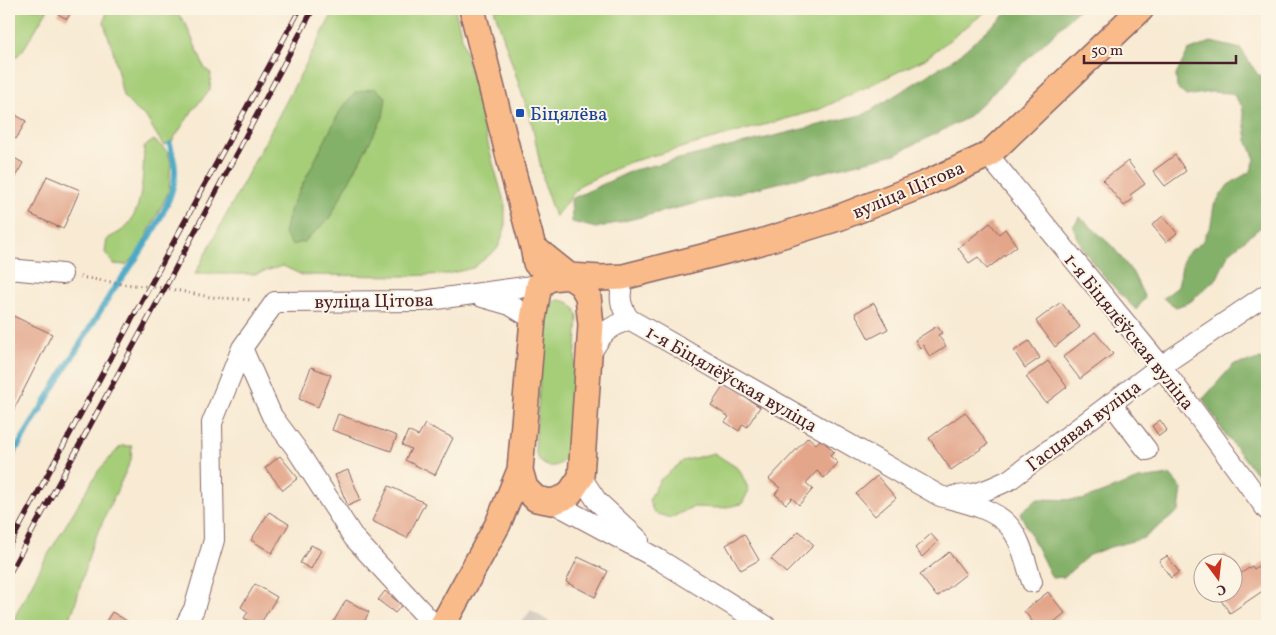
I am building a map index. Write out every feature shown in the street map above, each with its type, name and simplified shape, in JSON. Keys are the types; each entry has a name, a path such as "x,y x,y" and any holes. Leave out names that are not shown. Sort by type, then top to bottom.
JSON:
{"main road":[{"path":"442,626 498,524 520,470 533,319 539,285 533,247 472,9"},
{"name":"вуліца Цітова","path":"539,285 551,278 569,276 623,277 754,244 838,218 925,184 988,155 1141,9"},
{"path":"498,524 544,501 568,496 580,477 592,325 588,296 582,284 533,247"},
{"path":"592,325 601,302 623,277"},
{"path":"520,470 525,488 544,501"}],"street":[{"name":"1-я Біцялёўская вуліца","path":"988,155 1161,366 1267,510"},
{"path":"9,270 62,274"},
{"name":"1-я Біцялёўская вуліца","path":"623,277 620,297 622,307 629,319 940,496 987,509 1010,527 1020,546 1032,582"},
{"name":"вуліца Цітова","path":"275,302 422,301 539,285"},
{"name":"вуліца Цітова","path":"473,294 510,304 533,319"},
{"name":"Гасцявая вуліца","path":"940,496 969,496 985,492 1009,480 1161,366 1267,294"},
{"path":"185,626 194,609 214,540 212,423 242,348 275,302"},
{"name":"1-я Біцялёўская вуліца","path":"590,355 598,341 609,328 629,319"},
{"path":"242,348 272,416 295,447 354,538 435,626"},
{"path":"1111,403 1147,450"},
{"path":"580,477 597,501 658,559"},
{"path":"544,501 658,559 766,626"}],"path":[{"path":"62,274 123,284 164,288 210,297 275,302"}],"shaded area":[{"path":"531,610 556,626 519,626"}],"green space":[{"path":"9,9 48,9 23,50 9,64"},
{"path":"107,9 174,9 186,24 205,69 211,73 210,90 193,110 170,144 163,145 146,117 123,96 113,50 104,24"},
{"path":"335,9 455,9 505,205 505,228 498,248 473,268 447,274 407,276 302,275 283,266 254,274 195,274"},
{"path":"494,9 989,9 925,59 818,110 630,162 580,185 555,217 545,188 532,124"},
{"path":"1011,9 1079,9 967,118 895,154 596,228 572,222 571,199 634,170 865,114 957,57"},
{"path":"1211,42 1241,49 1258,75 1267,76 1267,222 1229,253 1217,278 1190,302 1176,307 1163,298 1178,287 1184,256 1202,242 1211,225 1214,205 1228,185 1251,171 1255,159 1247,140 1242,106 1232,93 1210,92 1186,96 1177,88 1176,75 1188,51"},
{"path":"374,88 386,97 383,117 329,219 304,242 292,245 284,234 289,211 340,111 355,93"},
{"path":"154,140 168,152 171,162 169,191 137,255 126,265 113,264 105,252 107,239 124,229 131,221 141,190 144,147"},
{"path":"1080,217 1113,247 1133,273 1145,298 1136,310 1100,271 1077,238 1073,226"},
{"path":"558,300 572,305 576,310 578,318 569,450 562,462 551,466 541,462 537,457 535,449 544,317 548,307"},
{"path":"1261,359 1267,362 1267,487 1224,433 1203,399 1233,365"},
{"path":"121,446 132,446 131,460 92,545 67,626 10,626 43,563 99,470"},
{"path":"714,453 739,469 749,490 742,504 721,508 692,507 671,518 654,513 649,500 660,480 683,461"},
{"path":"1170,475 1182,489 1179,511 1144,538 1089,555 1064,577 1052,578 1020,513 1037,499 1082,500 1139,479"}],"building":[{"path":"61,9 73,9 67,19 58,14"},
{"path":"12,113 26,121 16,139 9,135 9,118"},
{"path":"9,155 23,163 9,188"},
{"path":"1175,155 1186,171 1165,186 1153,171"},
{"path":"1128,161 1145,184 1130,195 1133,199 1124,206 1103,180"},
{"path":"47,176 80,190 63,229 30,214"},
{"path":"1163,216 1177,233 1166,242 1152,225"},
{"path":"990,223 999,234 1005,229 1017,246 987,269 978,257 969,263 958,248"},
{"path":"1061,302 1080,327 1055,347 1036,321"},
{"path":"874,303 888,329 869,339 855,313"},
{"path":"9,314 52,334 9,419"},
{"path":"937,326 942,333 938,335 946,346 930,357 923,345 920,348 915,340"},
{"path":"1095,332 1113,354 1080,379 1063,357"},
{"path":"1029,341 1040,358 1025,368 1014,351"},
{"path":"1048,361 1067,387 1046,403 1026,377"},
{"path":"311,367 331,375 318,407 299,399"},
{"path":"725,384 746,392 743,396 760,407 747,427 743,424 739,431 725,422 729,417 711,405"},
{"path":"965,412 988,444 951,470 929,438"},
{"path":"338,414 397,436 391,451 332,430"},
{"path":"1160,420 1167,430 1159,436 1152,426"},
{"path":"425,424 453,438 435,475 405,460 411,449 402,445 408,431 418,436"},
{"path":"808,437 816,444 821,439 834,452 830,456 838,463 824,478 817,471 806,483 813,489 799,505 792,498 786,504 775,494 780,488 769,479"},
{"path":"280,456 298,478 283,490 265,468"},
{"path":"348,470 361,500 348,506 335,475"},
{"path":"877,476 896,498 875,516 856,494"},
{"path":"389,486 425,503 407,538 372,521"},
{"path":"269,512 289,524 272,553 251,540"},
{"path":"799,531 814,545 786,573 771,559"},
{"path":"744,534 759,560 741,570 726,545"},
{"path":"931,534 938,542 922,557 915,548"},
{"path":"311,545 321,550 311,569 300,563"},
{"path":"949,552 966,574 937,597 920,575"},
{"path":"1167,556 1179,572 1171,578 1159,561"},
{"path":"578,557 608,571 595,597 566,582"},
{"path":"1267,560 1267,588 1230,613 1222,602 1244,602 1244,571 1252,566 1254,569"},
{"path":"255,584 277,597 259,626 244,618 248,612 241,607"},
{"path":"385,591 402,605 395,613 378,600"},
{"path":"1048,592 1065,613 1049,626 1036,626 1024,611"},
{"path":"346,600 369,612 362,626 331,626"},
{"path":"112,612 127,621 124,626 103,626"}],"waterway":[{"path":"9,461 113,290 141,251 160,218 168,202 175,174 170,144"}],"railway":[{"path":"9,546 300,9"},
{"path":"9,574 165,288 313,9"}],"place":[{"name":"Біцялёва","path":"520,113"}]}
